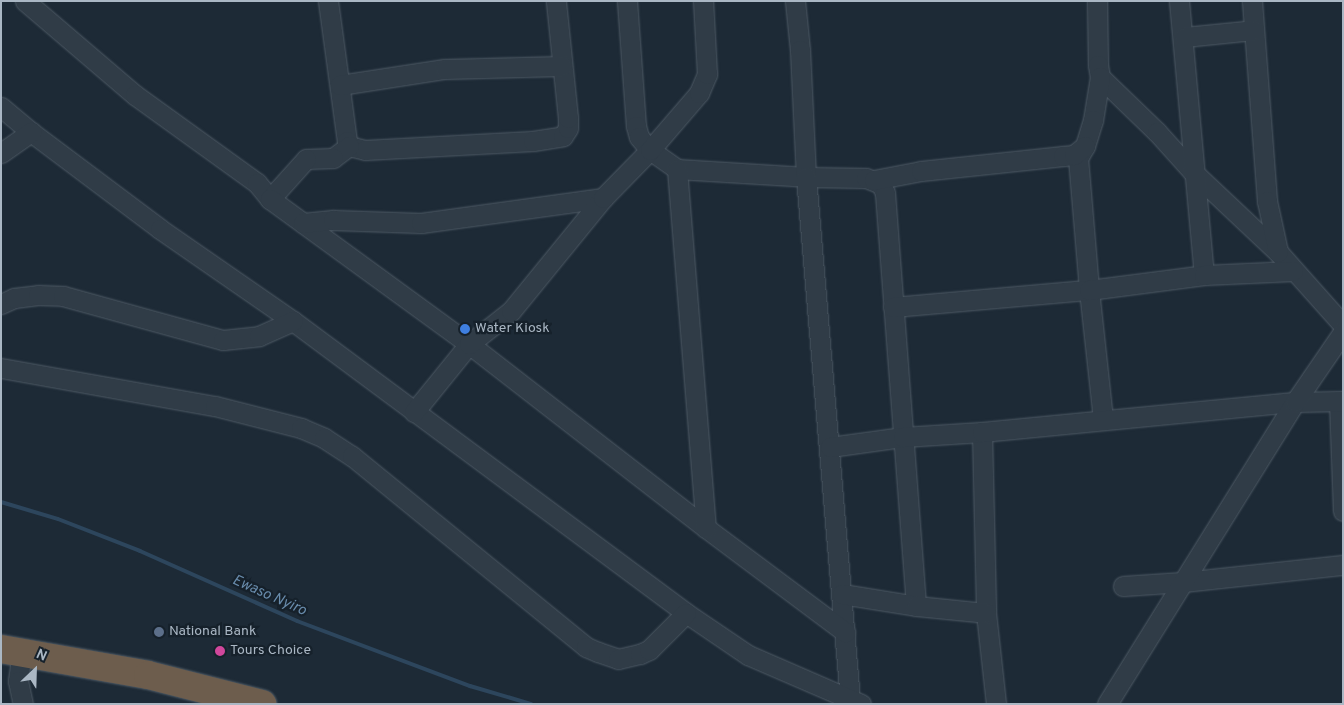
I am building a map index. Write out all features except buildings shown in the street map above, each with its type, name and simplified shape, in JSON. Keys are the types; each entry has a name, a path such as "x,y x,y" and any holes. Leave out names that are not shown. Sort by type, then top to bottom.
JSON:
{"highway":[{"path":"11,650 148,675 262,704"}],"street":[{"path":"25,1 67,40 135,95 257,183 270,199 469,344 706,528 845,632"},
{"path":"328,1 349,146"},
{"path":"349,146 365,150 560,138 568,128 556,1"},
{"path":"627,1 636,126 639,137 650,150 677,169 806,178 874,180 921,171 1063,156 1074,154 1085,146"},
{"path":"414,412 469,344 511,311 603,198 650,150 699,93 704,83 707,57 703,1"},
{"path":"796,1 806,178 845,632 856,702"},
{"path":"1097,1 1098,65 1100,77 1093,120 1085,146 1078,158 1088,290 1103,420"},
{"path":"1179,1 1184,37 1193,172 1204,275"},
{"path":"1252,1 1267,201 1278,252"},
{"path":"1184,37 1254,30"},
{"path":"340,85 445,69 562,66"},
{"path":"1100,77 1157,132 1193,172 1278,252 1293,271 1343,324"},
{"path":"1,107 31,132 160,229 293,321 686,613 748,655 856,702"},
{"path":"1,153 31,132"},
{"path":"270,199 306,159 333,158 349,146"},
{"path":"677,169 706,528"},
{"path":"874,180 880,184 885,193 916,606"},
{"path":"303,223 333,220 421,223 603,198"},
{"path":"894,307 1088,290 1204,275 1293,271"},
{"path":"1,304 14,298 63,296 223,340 259,336 293,321"},
{"path":"1107,704 1295,402 1343,332"},
{"path":"1,368 214,406 301,428 324,438 352,456 586,647 598,652 618,658 640,654 648,650 686,613"},
{"path":"830,447 903,437 982,432 1295,402 1341,402 1343,511"},
{"path":"982,432 986,613 996,704"},
{"path":"1123,586 1183,582 1343,565"},
{"path":"842,594 916,606 986,613"},
{"path":"11,650 23,704"}],"waterway":[{"name":"Ewaso Nyiro","path":"1,502 58,519 140,551 297,621 470,686 531,704"}],"place":[{"name":"Water Kiosk","path":"465,329"},
{"name":"National Bank","path":"159,632"},
{"name":"Tours Choice","path":"220,651"}]}
